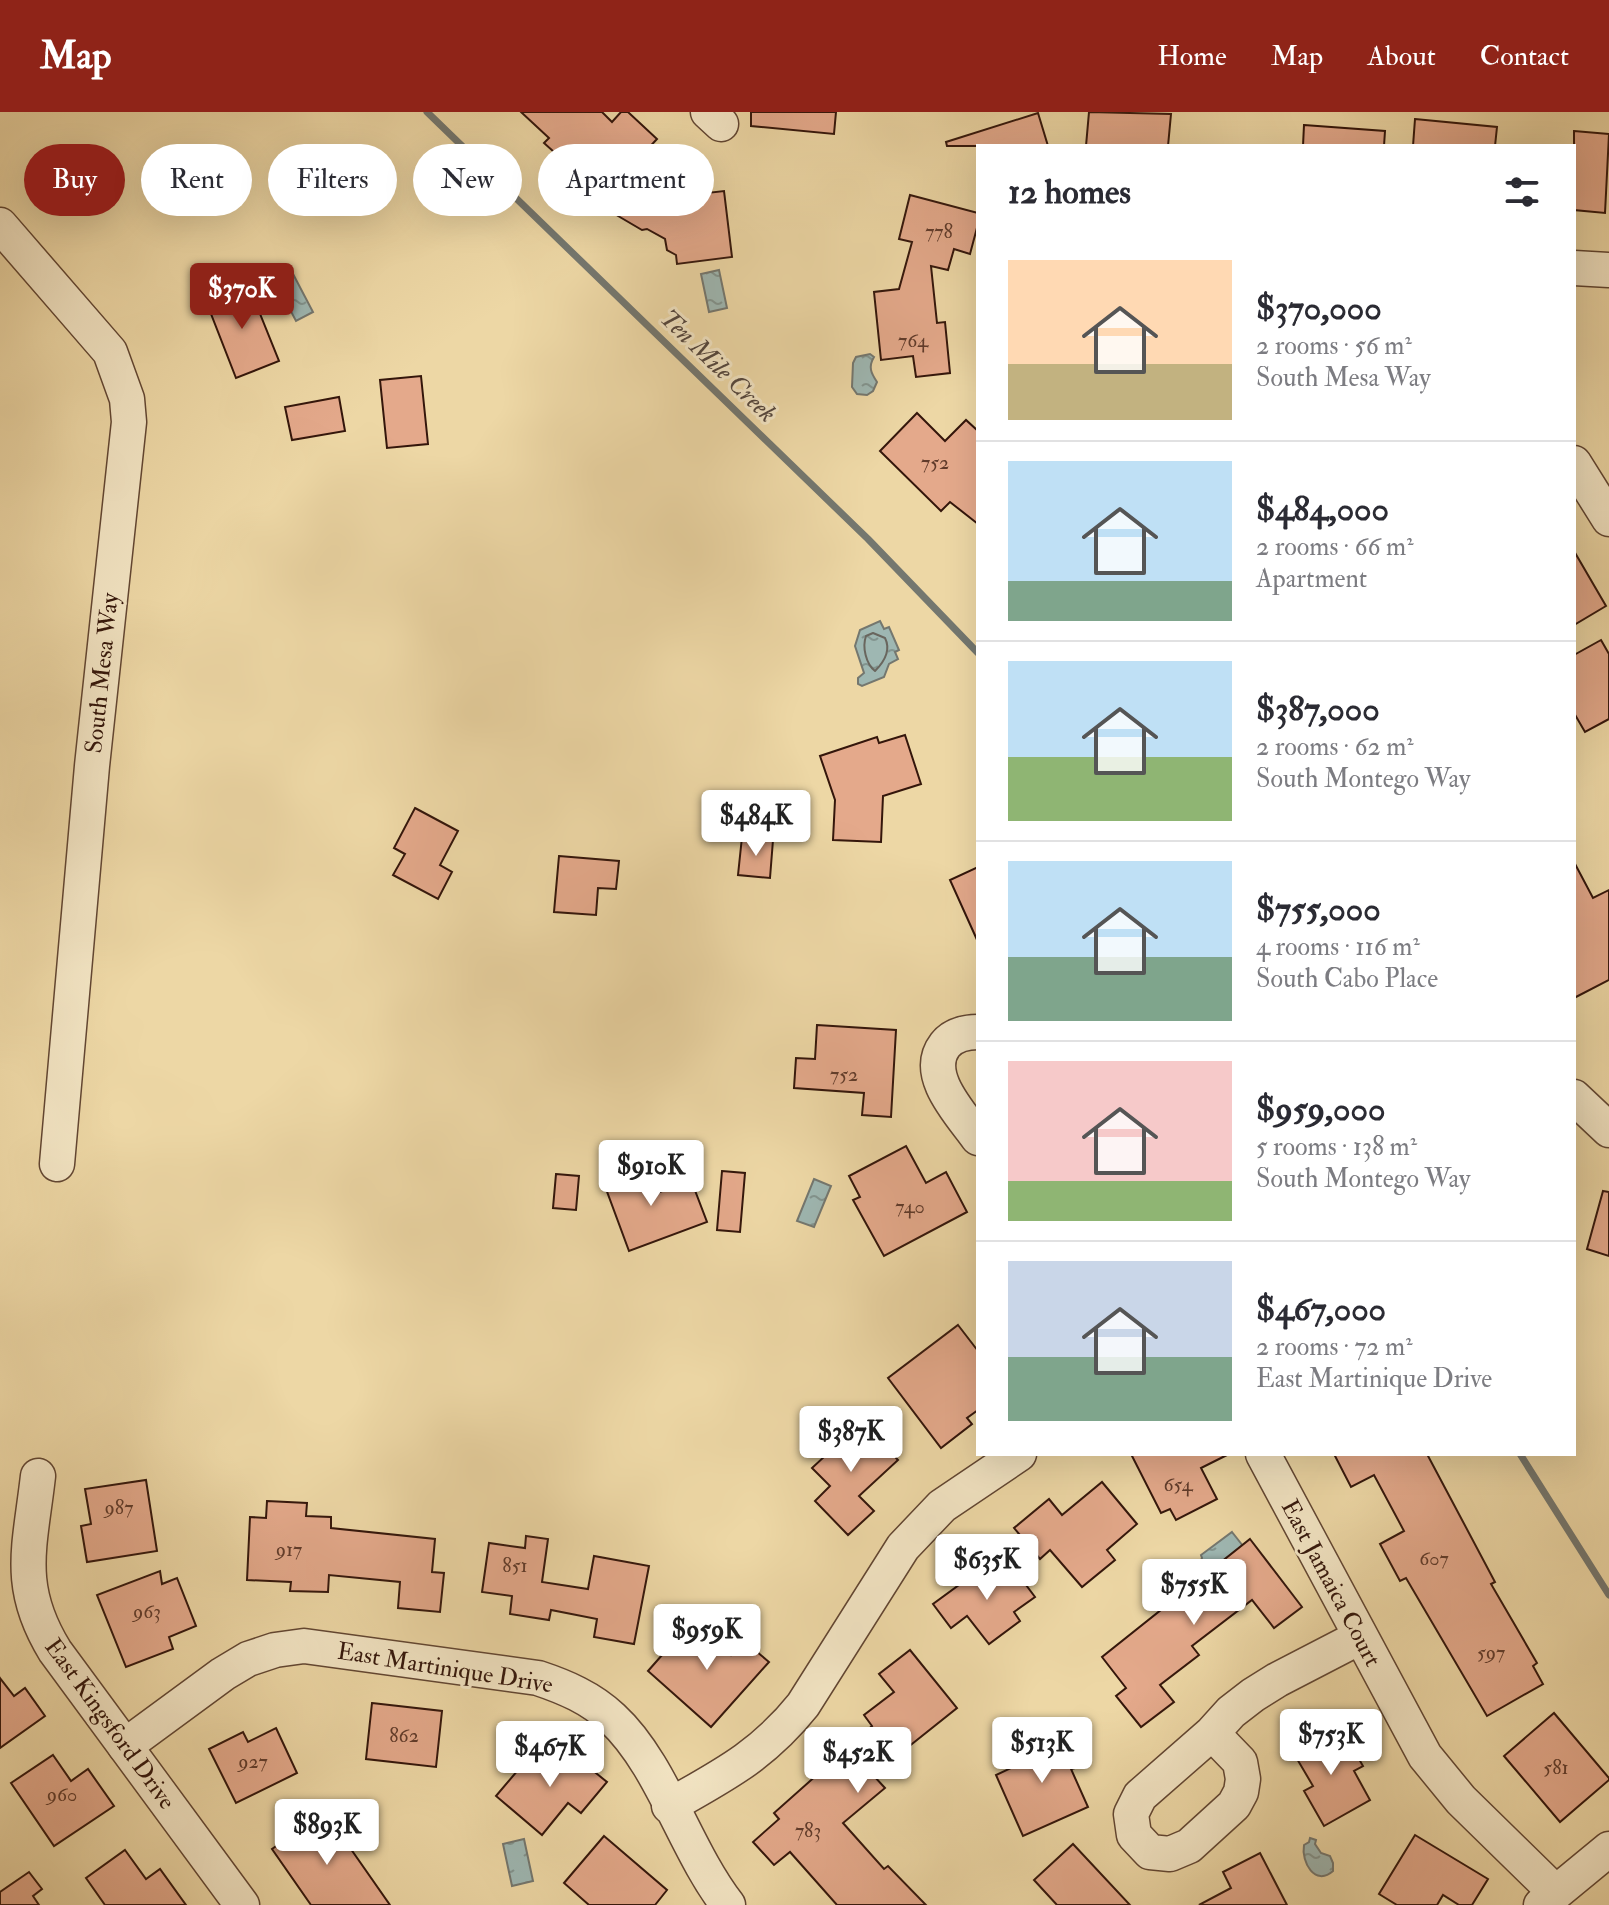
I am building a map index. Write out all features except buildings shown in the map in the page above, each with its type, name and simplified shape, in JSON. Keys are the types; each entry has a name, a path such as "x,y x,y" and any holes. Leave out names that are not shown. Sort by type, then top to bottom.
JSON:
{"street":[{"name":"South Mesa Way","path":"0,225 110,352 127,399 129,422 92,766 57,1164"},
{"path":"1576,268 1609,270"},
{"path":"1576,466 1609,519"},
{"path":"976,1032 966,1032 946,1044 937,1066 943,1087 976,1135"},
{"path":"1576,1099 1609,1130"},
{"path":"669,1806 743,1765 786,1727 903,1547 942,1506 1016,1456"},
{"name":"East Jamaica Court","path":"1264,1456 1410,1732 1442,1779 1548,1899"},
{"name":"East Kingsford Drive","path":"38,1476 27,1571 15,1602 40,1627 242,1905"},
{"path":"1212,1733 1231,1712 1265,1688 1360,1637"},
{"name":"East Martinique Drive","path":"125,1746 223,1674 248,1659 275,1650 304,1646 538,1678 589,1700 612,1718 631,1739 704,1870 728,1905"},
{"path":"1548,1899 1609,1849"}],"water":[{"path":"719,270 727,308 709,312 701,274"},
{"path":"292,272 313,312 296,321 275,281"},
{"path":"870,354 874,357 871,370 877,382 867,395 857,394 852,387 853,363 856,357"},
{"path":"880,621 884,629 889,627 899,650 895,652 898,659 889,664 884,677 862,686 858,684 858,678 864,673 855,646 860,630"},
{"path":"814,1179 831,1186 814,1227 797,1221"},
{"path":"1232,1532 1243,1546 1211,1570 1199,1565 1201,1555"},
{"path":"1310,1838 1316,1840 1321,1853 1330,1856 1333,1871 1326,1875 1315,1874 1307,1865 1304,1845"},
{"path":"524,1839 533,1881 512,1886 503,1844"}],"waterway":[{"name":"Ten Mile Creek","path":"427,112 868,539 976,651"},
{"name":"Ten Mile Creek","path":"1521,1456 1609,1595"}]}
